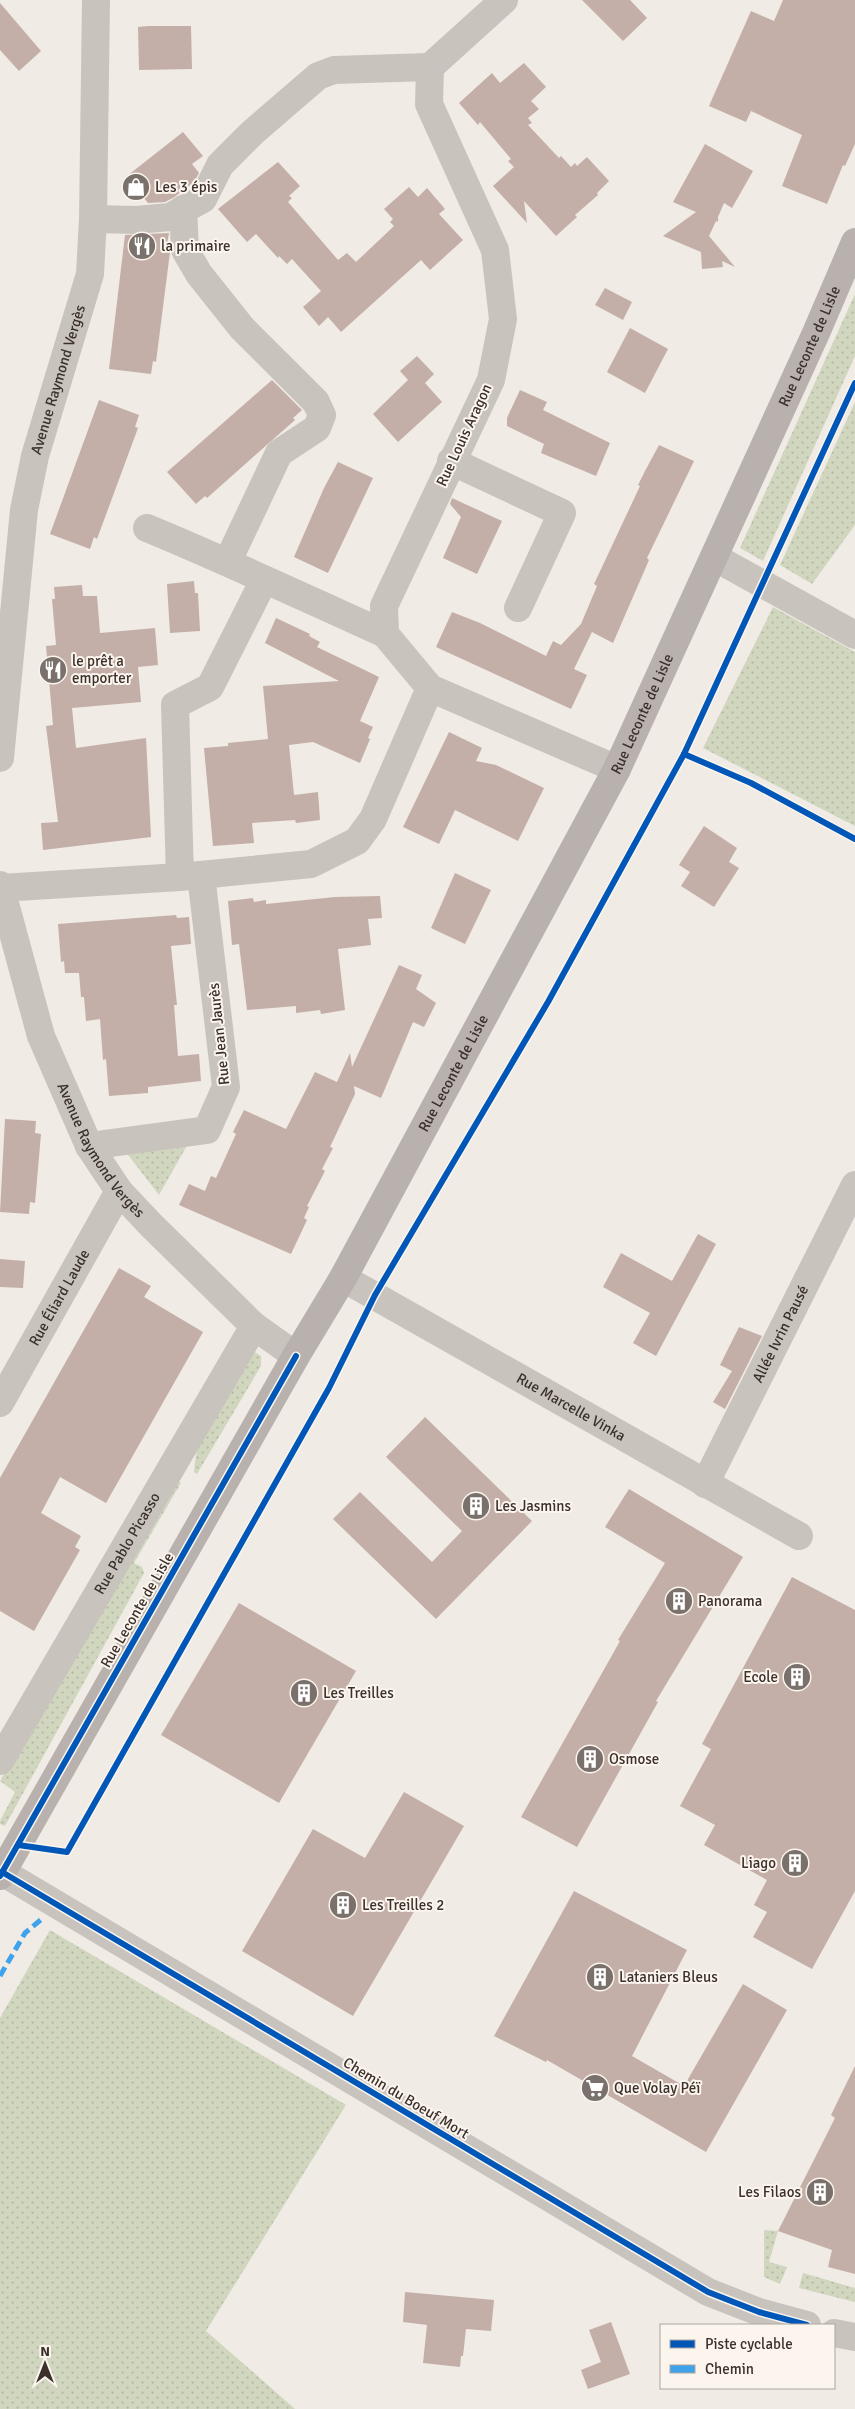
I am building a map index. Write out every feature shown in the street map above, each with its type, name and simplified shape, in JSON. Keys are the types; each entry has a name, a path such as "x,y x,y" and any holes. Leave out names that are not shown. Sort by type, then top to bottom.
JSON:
{"main road":[{"name":"Rue Leconte de Lisle","path":"1,1874 342,1278 617,769 816,333 855,242"}],"street":[{"name":"Avenue Raymond Vergès","path":"0,758 1,728 24,510 34,456 90,274 93,219 96,0"},
{"path":"93,219 136,220 170,217 203,199 220,165 252,133 318,76 334,70 430,67 504,0"},
{"name":"Rue Louis Aragon","path":"385,634 384,606 491,380 503,319 495,250 428,104 430,67"},
{"path":"184,209 186,250 199,274 218,301 242,328 316,402 322,415 317,428 279,452 228,561"},
{"path":"451,461 562,514 518,608"},
{"path":"147,528 228,561 264,580 385,634 430,688 617,769"},
{"path":"714,557 855,635"},
{"name":"Rue Jean Jaurès","path":"88,1146 207,1130 226,1087 191,876 174,705 210,687 264,580"},
{"path":"0,887 191,876 311,864 357,841 372,819 430,688"},
{"name":"Avenue Raymond Vergès","path":"0,887 41,1036 88,1146 119,1191 254,1326 296,1356"},
{"name":"Allée Ivrin Pausé","path":"705,1484 855,1185"},
{"name":"Rue Éliard Laude","path":"0,1403 119,1191"},
{"name":"Rue Marcelle Vinka","path":"342,1278 799,1536"},
{"name":"Rue Pablo Picasso","path":"0,1761 254,1326"},
{"name":"Chemin du Boeuf Mort","path":"1,1874 708,2292 759,2312 803,2324"},
{"path":"835,2333 855,2337"}],"green space":[{"path":"855,294 855,356 763,561 740,548"},
{"path":"855,402 855,525 812,584 780,565"},
{"path":"773,607 855,652 855,826 703,748"},
{"path":"189,1142 159,1195 125,1151"},
{"path":"248,1348 261,1356 261,1366 197,1474 194,1472 196,1455 206,1423 221,1392"},
{"path":"173,1478 181,1483 134,1563 142,1567 144,1573 5,1826 0,1824 15,1792 0,1781"},
{"path":"50,1930 346,2105 206,2331 295,2409 0,2409 0,2018"},
{"path":"764,2230 778,2231 769,2262 787,2267 780,2284 764,2277"},
{"path":"803,2273 855,2288 855,2302 799,2288"}],"building":[{"path":"582,0 630,0 647,18 623,41"},
{"path":"783,0 855,0 855,144 845,166 843,165 827,204 782,186 802,135 751,111 746,122 709,106 751,11 774,21"},
{"path":"0,3 41,51 19,71 0,50"},
{"path":"191,26 192,69 139,70 138,27"},
{"path":"524,63 546,87 531,101 539,109 528,118 532,123 528,125 559,158 561,156 571,167 575,163 577,166 587,157 609,181 597,193 598,195 575,215 577,217 556,236 524,201 527,223 493,186 514,167 508,161 511,159 480,122 478,125 459,103 492,73 500,83"},
{"path":"183,132 203,156 192,164 199,173 194,182 173,198 165,202 148,203 127,176"},
{"path":"705,144 753,171 732,208 724,203 718,217 718,222 716,221 709,236 735,267 722,261 723,267 702,269 701,252 663,236 696,212 673,202"},
{"path":"278,162 300,186 289,196 292,198 288,202 338,260 347,253 356,262 394,226 390,222 393,219 384,209 409,187 418,197 427,188 445,209 439,214 463,240 430,270 421,260 341,332 328,317 319,326 303,307 321,291 292,259 287,264 279,256 278,258 256,234 247,242 218,209"},
{"path":"169,233 167,244 170,252 156,362 153,361 151,374 109,369 125,235"},
{"path":"605,288 632,302 623,320 595,305"},
{"path":"630,328 668,349 645,393 607,372"},
{"path":"417,356 434,374 425,383 442,402 398,442 373,414 408,380 400,371"},
{"path":"272,380 302,410 293,418 295,420 207,498 205,496 196,504 167,472"},
{"path":"520,390 547,402 543,410 610,443 596,476 541,453 544,444 507,426 507,418"},
{"path":"99,400 139,415 135,427 138,428 97,539 94,537 90,549 50,534"},
{"path":"659,445 694,461 647,558 649,560 613,643 592,632 574,669 587,675 571,709 436,647 452,612 480,623 546,656 553,641 561,645 581,624 597,586 594,584 640,486 638,485"},
{"path":"338,462 373,478 328,573 294,557 324,488"},
{"path":"452,498 502,521 477,574 443,558 461,517 450,504"},
{"path":"194,581 195,593 198,593 200,631 170,633 167,584"},
{"path":"82,585 83,596 97,596 100,633 155,628 158,665 138,667 141,702 72,708 76,748 146,738 151,837 43,850 41,823 58,822 46,726 53,725 46,646 56,645 52,599 55,599 54,587"},
{"path":"276,618 310,634 309,636 320,642 317,647 379,677 360,721 373,727 368,738 370,739 360,763 313,742 289,745 294,795 318,792 320,820 296,823 295,820 252,823 254,843 213,846 204,748 228,746 228,743 268,739 263,686 339,681 265,643"},
{"path":"449,732 482,748 476,761 496,765 544,788 518,841 455,810 439,844 403,827"},
{"path":"704,826 737,848 729,862 739,868 714,907 681,886 690,872 679,865"},
{"path":"455,873 491,890 465,944 431,928"},
{"path":"380,896 382,918 368,919 371,945 338,949 345,1010 321,1014 320,1010 296,1013 296,1006 247,1010 239,944 232,945 228,901 253,898 254,902 266,900 266,904 335,897"},
{"path":"176,915 177,918 189,917 191,944 171,946 177,1005 174,1005 178,1056 199,1054 201,1081 148,1087 148,1093 109,1096 106,1059 103,1060 100,1019 86,1021 79,973 65,973 64,961 61,962 58,924"},
{"path":"399,965 422,975 416,989 436,1003 424,1027 413,1022 381,1098 354,1086 355,1094 330,1147 333,1148 322,1169 325,1171 307,1206 309,1207 304,1218 307,1220 291,1254 179,1205 189,1184 205,1191 211,1176 216,1178 236,1134 233,1132 244,1110 286,1129 315,1072 337,1082 350,1053 352,1067"},
{"path":"5,1119 36,1121 35,1133 41,1134 35,1203 30,1202 29,1214 0,1212"},
{"path":"698,1234 716,1244 656,1356 633,1343 650,1313 603,1287 621,1253 672,1281"},
{"path":"0,1259 25,1261 23,1288 0,1287"},
{"path":"119,1268 151,1286 144,1297 203,1332 106,1503 60,1477 41,1513 81,1536 75,1547 80,1550 34,1631 0,1611 0,1478"},
{"path":"739,1327 762,1336 725,1409 713,1402 732,1371 720,1365"},
{"name":"Les Jasmins","path":"425,1417 532,1521 436,1619 333,1519 360,1492 432,1562 462,1531 386,1457"},
{"path":"629,1489 743,1557 656,1701 658,1702 577,1847 521,1817 620,1641 618,1640 665,1563 605,1527"},
{"path":"792,1577 855,1610 855,1891 812,1969 753,1937 767,1912 754,1905 767,1880 704,1845 715,1825 680,1806 711,1749 702,1744"},
{"name":"Les Treilles","path":"239,1603 356,1671 279,1803 161,1735"},
{"name":"Les Treilles 2","path":"404,1792 464,1826 353,2016 242,1951 313,1829 365,1858"},
{"path":"574,1891 687,1950 632,2056 684,2086 743,1984 787,2010 706,2152 547,2060 546,2062 494,2036"},
{"path":"855,2066 855,2274 828,2267 832,2250 778,2231 835,2118 831,2115"},
{"path":"405,2292 494,2300 491,2331 466,2329 460,2367 423,2363 427,2325 403,2322"},
{"path":"611,2322 630,2374 588,2389 581,2370 601,2362 589,2330"}],"marked path":[{"path":"0,1976 25,1933 43,1918"}],"cycle path":[{"path":"18,1845 67,1852 329,1388 375,1295 548,1002 684,754 855,383"},
{"path":"684,754 751,783 855,839"},
{"path":"0,1876 296,1356"},
{"path":"2,1872 708,2292 759,2312 803,2324"}],"place":[{"name":"Les 3 épis","path":"136,187"},
{"name":"la primaire","path":"142,246"},
{"name":"le prêt a emporter","path":"53,670"},
{"name":"Les Jasmins","path":"476,1506"},
{"name":"Panorama","path":"679,1601"},
{"name":"Ecole","path":"797,1677"},
{"name":"Les Treilles","path":"304,1693"},
{"name":"Osmose","path":"590,1759"},
{"name":"Liago","path":"795,1863"},
{"name":"Les Treilles 2","path":"343,1905"},
{"name":"Lataniers Bleus","path":"600,1977"},
{"name":"Que Volay Péï","path":"595,2088"},
{"name":"Les Filaos","path":"820,2192"}]}
